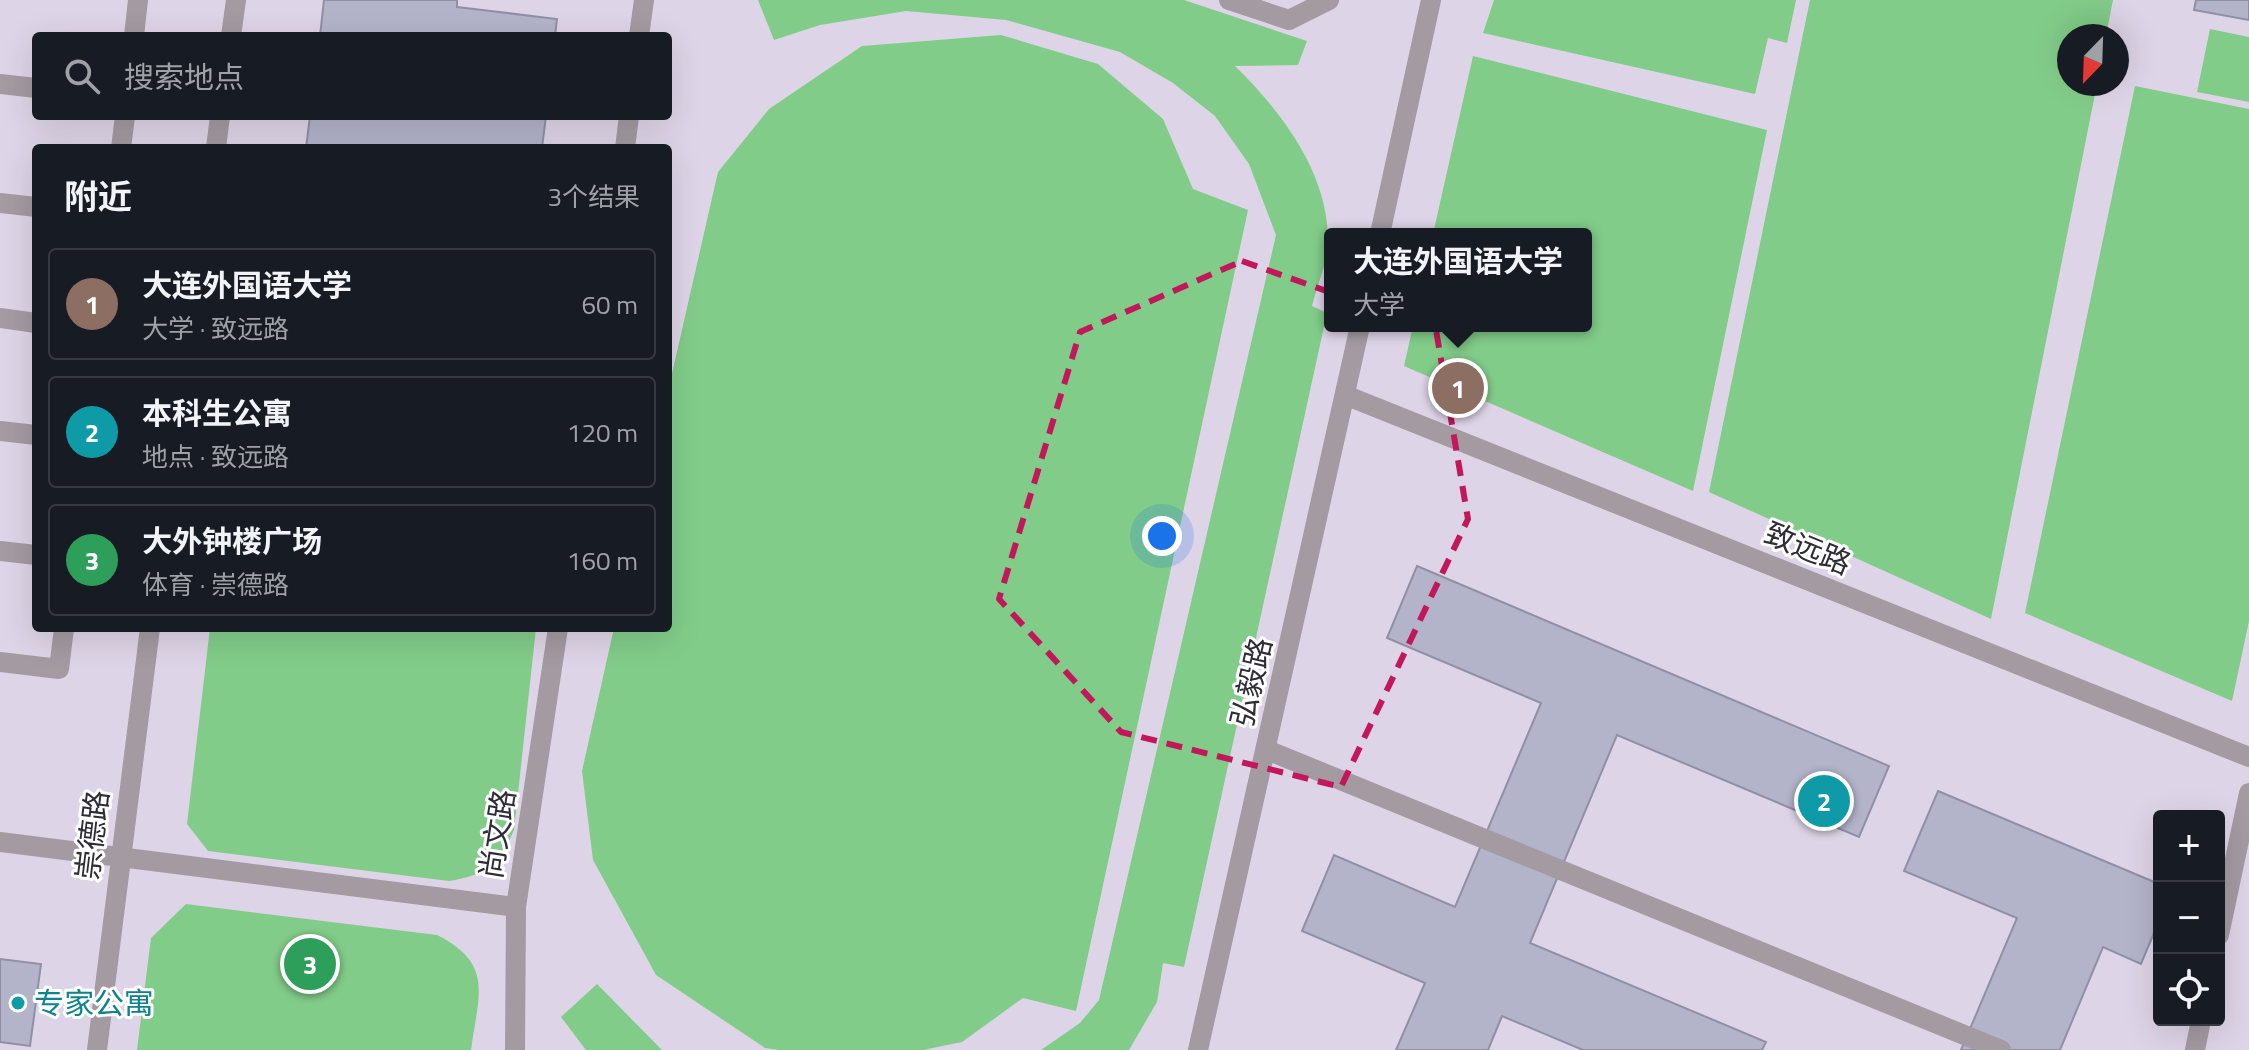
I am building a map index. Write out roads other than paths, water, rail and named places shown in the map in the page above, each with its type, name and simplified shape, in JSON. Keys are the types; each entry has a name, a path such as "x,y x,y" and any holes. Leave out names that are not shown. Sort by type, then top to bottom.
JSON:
{"street":[{"path":"134,32 138,0"},
{"path":"232,32 236,0"},
{"path":"640,32 644,0"},
{"path":"1229,0 1289,20 1329,0"},
{"path":"1381,228 1431,0"},
{"path":"0,84 32,88"},
{"path":"122,144 124,120"},
{"path":"216,144 220,120"},
{"path":"626,144 628,120"},
{"path":"0,203 32,207"},
{"path":"0,318 32,322"},
{"name":"弘毅路","path":"1199,1050 1359,332"},
{"name":"致远路","path":"1345,395 2249,757"},
{"path":"0,431 32,435"},
{"path":"0,551 32,555"},
{"path":"0,662 59,669 64,632"},
{"name":"崇德路","path":"97,1050 149,632"},
{"name":"尚文路","path":"515,1050 516,907 557,632"},
{"path":"1267,750 2001,1050"},
{"path":"2225,907 2249,793"},
{"path":"0,842 516,907"},
{"path":"2195,1050 2200,1026"}],"place":[{"name":"大连外国语大学","path":"1458,388"},
{"name":"本科生公寓","path":"1824,801"},
{"name":"大外钟楼广场","path":"310,964"},
{"name":"专家公寓","path":"18,1003"}]}
